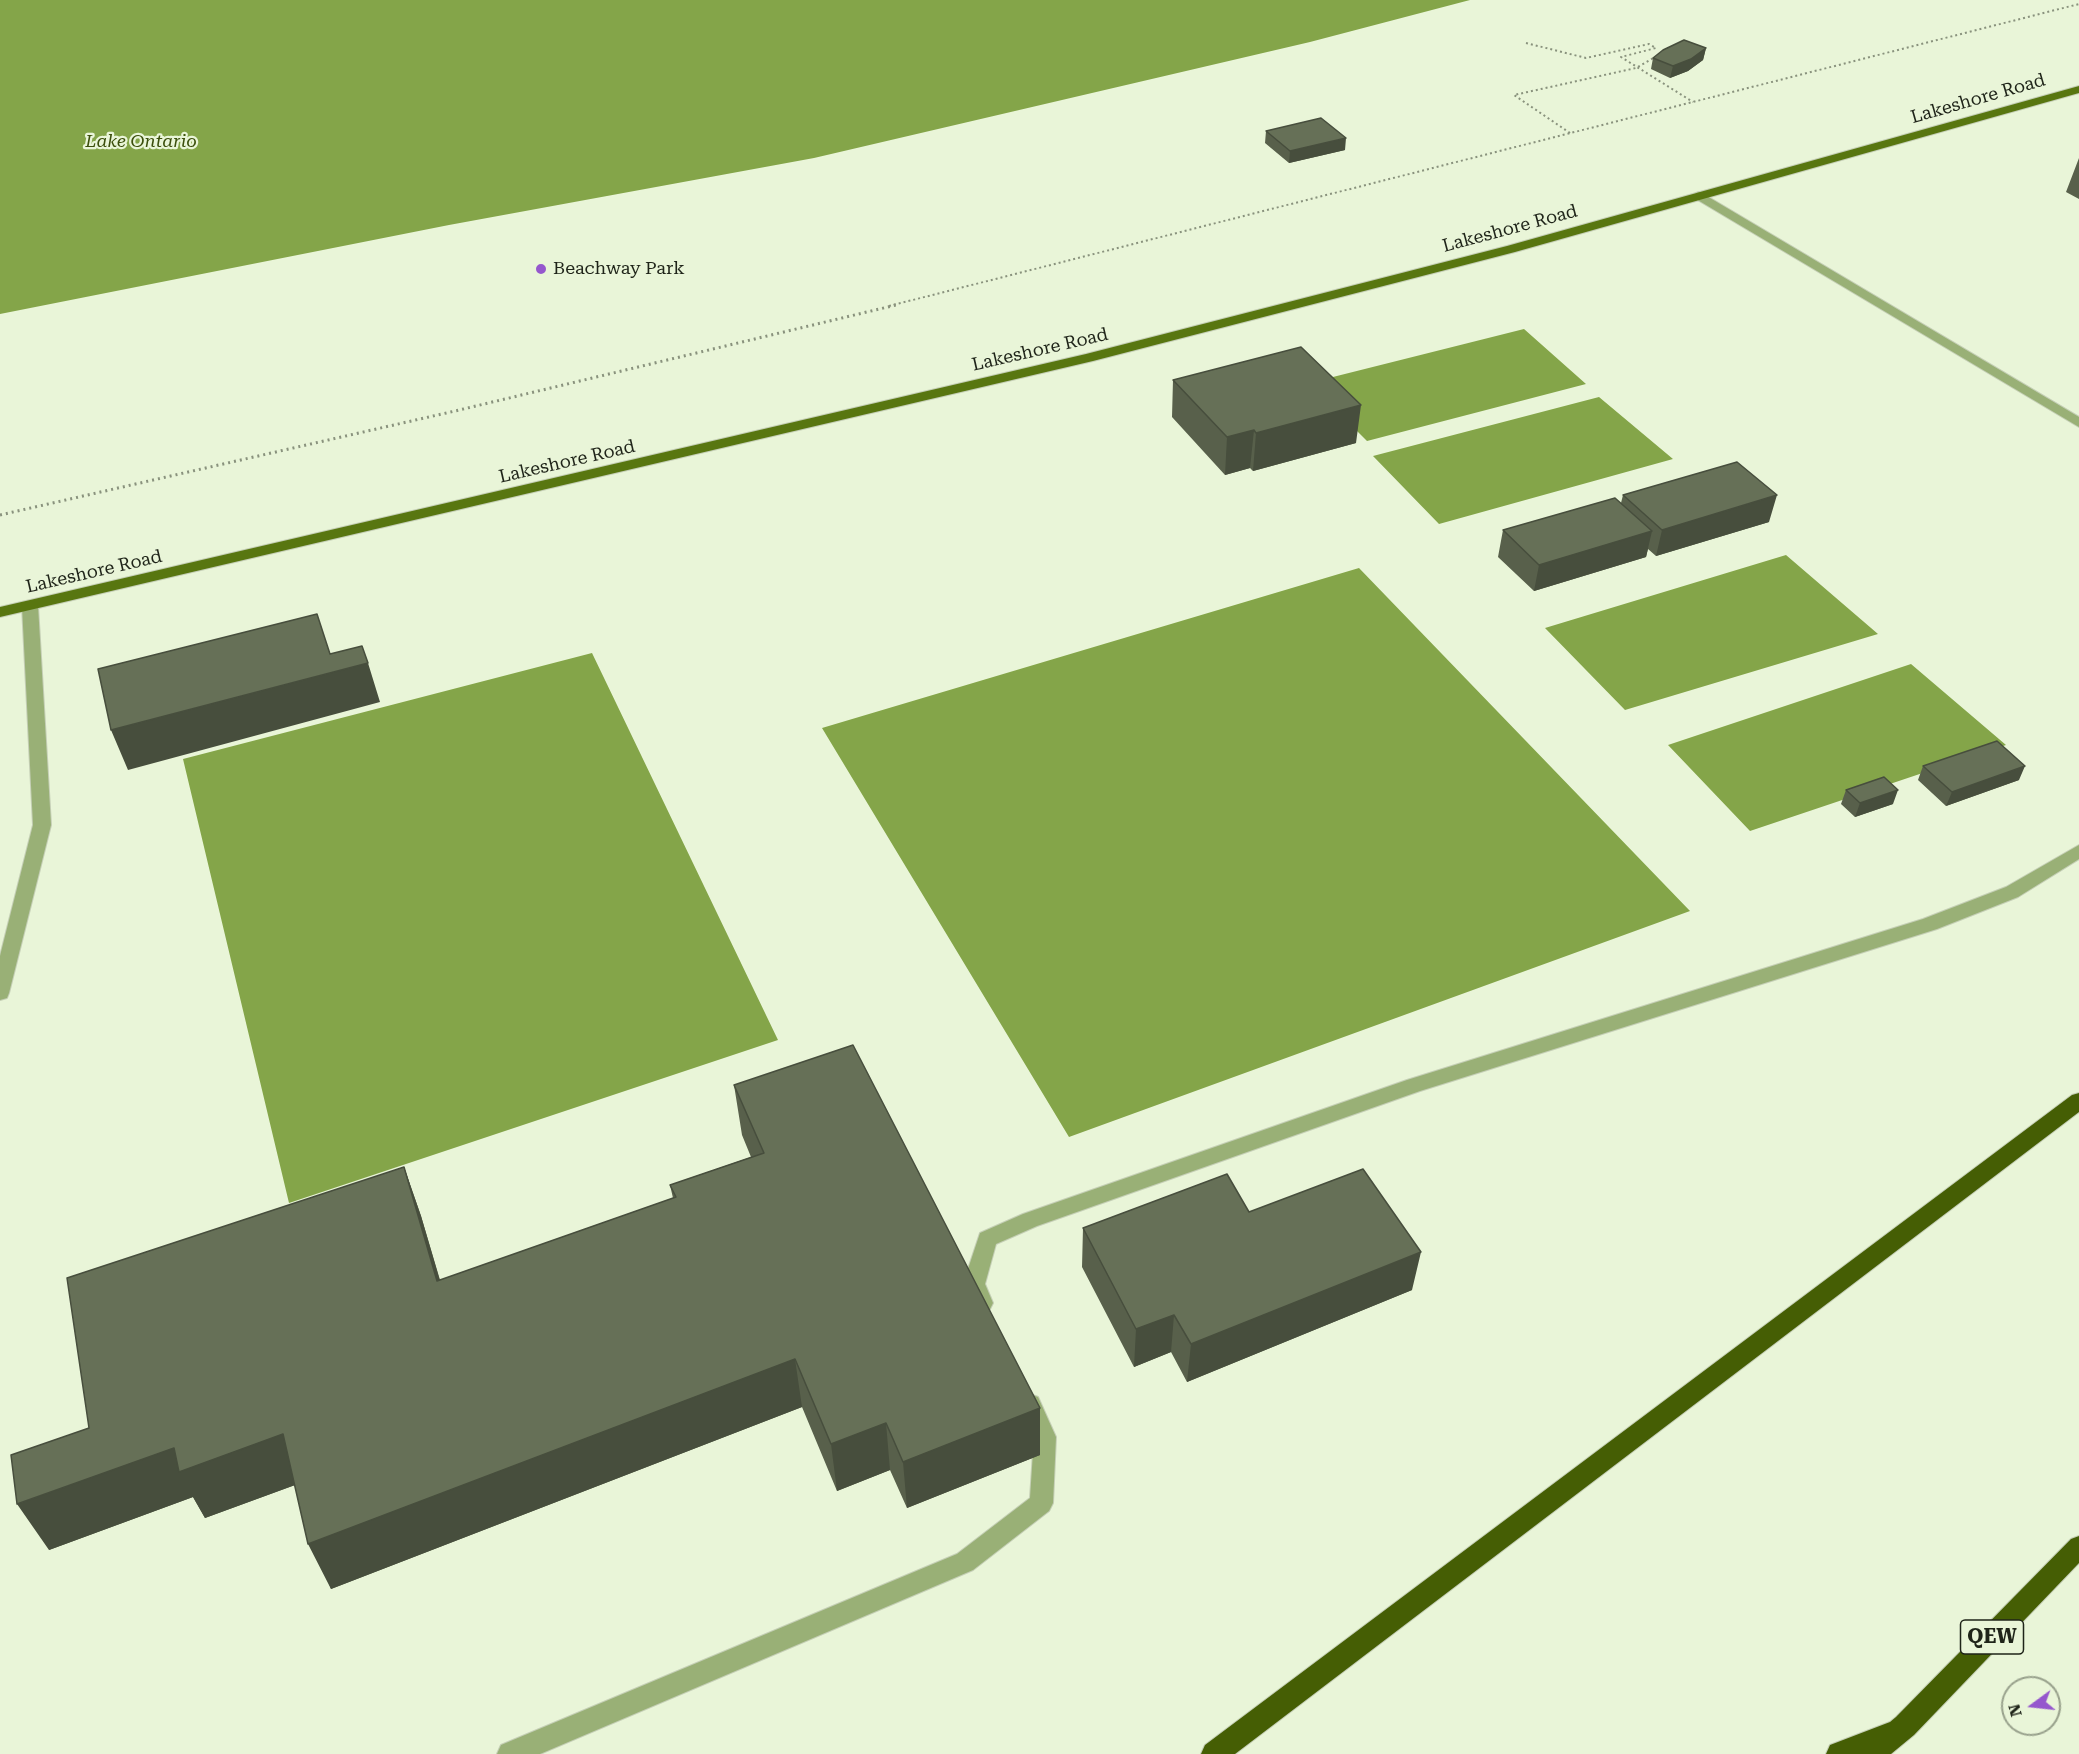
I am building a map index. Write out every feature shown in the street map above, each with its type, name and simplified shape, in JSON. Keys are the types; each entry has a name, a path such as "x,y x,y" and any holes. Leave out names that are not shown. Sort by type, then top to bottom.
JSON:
{"highway":[{"path":"1214,1754 2079,1101"},
{"name":"QEW","path":"1871,1754 1905,1726 2079,1547"},
{"path":"1839,1754 1905,1726"}],"main road":[{"name":"Lakeshore Road","path":"0,612 1088,357 1511,249 2079,89"}],"street":[{"path":"1700,196 2079,423"},
{"path":"0,993 42,825 30,606"},
{"path":"993,1325 974,1284 987,1239 1030,1220 1414,1085 1930,924 2012,892 2079,851"},
{"path":"510,1754 965,1562 1041,1503 1046,1437 1022,1386"}],"path":[{"path":"0,514 455,411 889,306 2079,4"},
{"path":"1526,43 1586,58 1649,44 1656,48 1621,57 1693,102"},
{"path":"1571,133 1514,95 1636,68 1661,54"}],"water":[{"name":"Lake Ontario","path":"0,0 1470,0 1310,42 814,158 449,225 0,314"},
{"path":"1524,329 1586,384 1367,441 1309,383"},
{"path":"1599,397 1673,459 1439,524 1373,456"},
{"path":"1786,555 1878,634 1625,710 1545,628"},
{"path":"1359,568 1690,911 1069,1137 822,728"},
{"path":"592,653 778,1040 289,1203 183,759"},
{"path":"1911,664 2006,745 1750,831 1668,745"}],"building":[{"path":"1684,40 1706,48 1691,59 1673,66 1653,58 1663,50"},
{"path":"1321,118 1346,138 1290,151 1266,131"},
{"path":"1301,347 1361,405 1256,433 1254,430 1227,437 1173,380"},
{"path":"1737,462 1777,495 1662,530 1623,495"},
{"path":"1615,498 1652,531 1539,565 1503,530"},
{"path":"317,614 330,654 362,646 368,663 111,730 98,669"},
{"path":"1997,741 2025,766 1952,792 1923,766"},
{"path":"1884,777 1898,790 1860,803 1846,790"},
{"path":"853,1045 1040,1408 903,1462 886,1423 831,1444 795,1359 308,1544 283,1434 179,1472 174,1448 17,1504 11,1455 89,1428 67,1278 404,1167 437,1281 676,1197 670,1185 764,1153 734,1085"},
{"path":"1363,1169 1421,1252 1191,1344 1174,1315 1136,1329 1083,1228 1227,1174 1249,1212"}],"place":[{"name":"Beachway Park","path":"541,269"}]}
